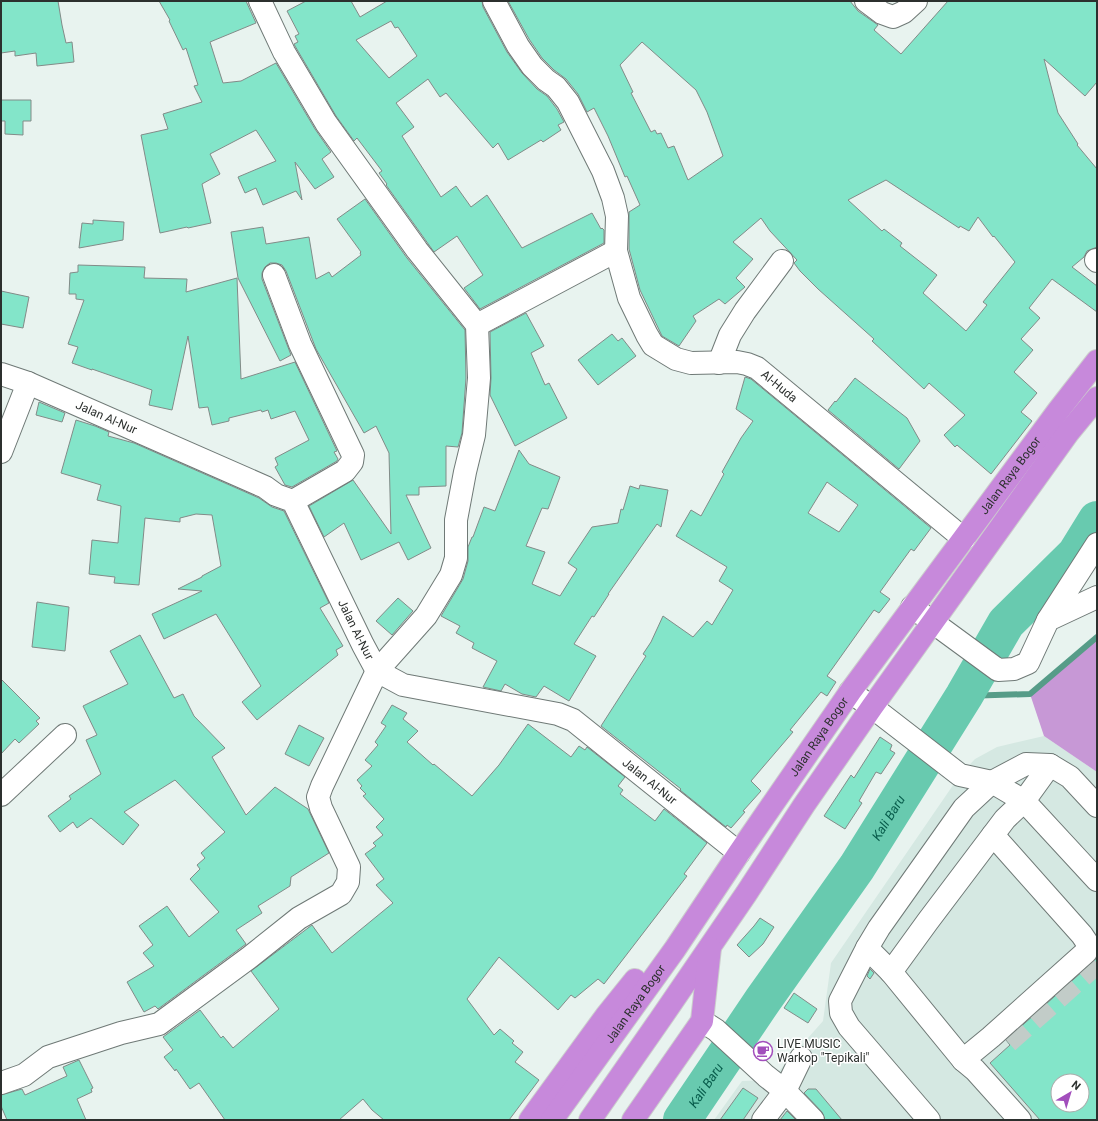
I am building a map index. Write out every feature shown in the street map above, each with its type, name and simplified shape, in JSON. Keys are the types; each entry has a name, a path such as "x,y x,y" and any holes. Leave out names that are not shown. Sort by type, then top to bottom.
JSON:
{"highway":[{"name":"Jalan Raya Bogor","path":"552,1120 675,949 723,876 850,692 1058,411 1097,361"},
{"name":"Jalan Raya Bogor","path":"590,1120 746,894 804,805 872,707 1068,433 1097,398"},
{"path":"723,876 746,894"},
{"path":"633,1120 709,1026 710,945"},
{"path":"530,1120 606,1016 640,974 675,949"}],"street":[{"path":"1,1083 24,1075 48,1057 121,1033 159,1024 250,957 299,918 341,894 348,882 349,867 321,808 318,797 377,671 426,616 451,575 456,558 456,520 474,435 479,378 477,325 417,250 326,123 284,52 260,1"},
{"name":"Al-Huda","path":"494,1 518,46 536,69 556,87 568,102 603,171 613,198 617,216 616,251 629,298 653,345 676,359 691,364 737,362 757,368 964,539"},
{"path":"866,1 882,13 893,17 904,12 916,1"},
{"path":"477,325 616,251"},
{"path":"719,363 730,335 782,261"},
{"path":"274,275 300,344 353,455 352,462 345,471 293,501"},
{"name":"Jalan Al-Nur","path":"1,374 28,383 265,487 276,495 293,501 363,646 377,671 403,685 558,714 573,720 739,853"},
{"path":"1,452 28,383"},
{"path":"912,607 998,670 1014,669 1028,663 1048,620 1097,544"},
{"path":"1048,620 1097,597"},
{"path":"850,692 872,707 960,775 992,782 1024,801 1097,880"},
{"path":"1,795 65,735"},
{"path":"929,1120 850,1027 841,1013 840,1001 867,948 879,928 964,808 992,782 1026,764 1050,764 1070,777 1097,806"},
{"path":"891,972 1005,819 1024,801 1050,764"},
{"path":"969,1065 991,1037 1086,952 1088,944 1082,935 993,835"},
{"path":"867,948 891,972 969,1065 1020,1120"},
{"path":"709,1026 785,1091 813,1120"},
{"path":"969,1065 1008,1042"},
{"path":"763,1120 785,1091 801,1058"}],"shaded area":[{"path":"1097,637 1097,772 1044,736 1030,694"},
{"path":"1044,736 1097,772 1097,968 991,1063 1040,1120 714,1120 742,1081 771,1080 823,1021 831,963 960,775 975,759 997,747"}],"building":[{"path":"1,1 58,1 66,43 72,42 74,62 37,66 36,53 15,56 15,51 1,53"},
{"path":"159,1 246,1 256,23 210,42 223,83 241,81 276,63 315,129 331,152 322,159 334,177 315,189 295,162 302,200 296,191 263,205 256,188 245,193 238,177 276,161 256,130 210,154 220,174 202,184 211,223 160,233 141,135 168,129 163,114 202,102 194,86 198,85 186,48 183,50 169,21 170,20"},
{"path":"306,1 351,1 360,17 387,1 482,1 483,7 507,52 522,73 537,89 547,96 557,109 564,122 558,125 561,130 543,142 541,140 508,160 498,143 493,148 446,93 440,97 428,79 396,103 414,127 402,136 441,197 456,186 471,207 487,195 522,248 592,213 601,229 602,228 604,230 604,243 480,309 464,288 483,275 457,236 434,252 386,185 387,184 379,173 382,171 357,138 354,141 336,116 294,44 298,42 295,36 299,34 287,11","holes":["391,21 395,28 398,27 417,56 389,78 356,40"]},
{"path":"508,1 850,1 858,11 878,25 874,30 901,54 948,1 1097,1 1097,82 1085,96 1044,59 1058,113 1078,144 1077,145 1097,169 1097,247 1087,251 1084,257 1072,267 1097,286 1097,312 1052,279 1029,308 1040,318 1021,339 1033,350 1014,372 1037,393 1021,412 1032,421 991,474 957,445 955,447 944,435 965,415 929,383 924,389 872,341 874,339 818,289 800,271 794,263 797,260 770,231 761,218 733,242 753,259 736,278 745,287 725,304 719,299 693,316 696,321 679,346 662,336 640,290 629,249 629,212 640,205 627,176 625,177 608,136 594,108 587,112 578,94 566,79 542,58 529,39","holes":["642,42 696,90 707,112 723,156 688,180 674,146 668,148 661,133 657,134 655,130 651,132 631,93 633,92 620,65","886,180 959,228 960,226 969,231 978,217 1015,262 983,302 987,305 966,331 923,293 937,275 900,246 902,243 884,229 882,231 848,200"]},
{"path":"1,100 31,100 31,121 23,121 23,135 5,134 5,121 1,121"},
{"path":"365,199 407,258 465,330 466,378 462,433 458,447 446,446 446,486 419,487 419,495 406,495 431,548 408,560 399,542 361,560 344,523 324,537 309,506 353,480 391,534 389,453 376,426 364,433 316,349 286,271 282,265 270,263 265,267 262,273 262,279 291,355 280,361 238,278 231,232 263,227 266,244 309,237 316,279 329,272 332,277 361,255 361,252 337,219"},
{"path":"93,220 124,222 123,240 79,248 82,223 93,224"},
{"path":"78,265 145,267 144,278 187,279 186,292 237,278 241,379 295,362 337,451 334,452 338,459 337,461 292,487 285,485 275,467 278,465 275,458 309,440 295,411 271,419 268,410 262,412 261,410 229,418 229,421 212,425 208,407 199,408 188,336 172,410 149,405 152,390 72,363 78,347 68,344 84,300 76,299 76,294 69,294 70,273 78,272"},
{"path":"1,291 29,297 23,328 1,324"},
{"path":"526,313 544,346 531,353 545,385 549,383 567,418 515,446 490,395 490,332"},
{"path":"612,334 618,341 622,338 636,356 598,385 578,360"},
{"path":"745,377 751,379 931,528 914,551 911,549 880,592 890,599 879,613 874,610 827,676 836,682 827,696 821,692 790,730 793,732 751,781 761,791 743,811 745,812 731,828 727,825 726,827 680,790 681,789 601,726 646,656 643,654 651,642 663,616 693,637 707,621 712,625 733,590 719,581 727,567 676,536 691,510 701,516 724,474 722,472 741,438 753,421 736,409","holes":["827,482 858,505 839,532 808,513"]},
{"path":"855,378 907,418 920,441 899,469 828,410"},
{"path":"39,402 65,413 62,422 36,415"},
{"path":"76,420 109,432 108,436 134,443 259,498 272,507 284,511 329,603 320,608 343,646 336,650 338,655 257,720 242,702 261,686 216,614 164,639 152,614 202,591 178,589 221,566 212,515 196,514 180,518 180,522 145,518 139,585 114,583 115,577 89,574 92,540 118,543 121,506 97,500 101,485 61,473"},
{"path":"519,450 529,464 560,477 548,509 542,508 526,546 545,552 532,584 560,596 577,569 568,563 592,527 618,523 621,509 623,510 630,486 639,489 640,485 668,490 661,527 657,524 574,644 596,656 569,701 544,686 536,697 522,694 505,684 501,691 483,687 497,661 472,648 474,643 456,633 460,626 441,616 463,579 468,561 468,547 484,507 495,511"},
{"path":"398,598 413,611 392,635 376,621"},
{"path":"37,602 69,607 65,651 32,647"},
{"path":"140,635 174,698 183,694 194,716 225,748 212,757 246,815 275,787 308,809 329,853 291,877 290,886 258,906 262,913 236,930 246,944 158,1009 155,1006 144,1012 127,982 154,966 143,953 153,945 139,926 167,906 189,937 219,912 190,879 200,869 197,865 205,858 201,853 225,832 175,780 124,812 139,825 123,845 91,818 77,828 73,822 60,832 48,816 71,799 69,796 101,774 86,740 97,735 83,706 128,684 110,651"},
{"path":"1,679 40,718 36,721 39,724 19,743 15,739 1,754"},
{"path":"392,705 407,713 403,719 418,731 407,742 472,796 499,765 528,724 571,757 579,746 585,750 587,747 625,777 618,786 623,790 620,794 655,821 664,809 707,843 684,874 687,876 604,984 598,979 575,998 571,995 558,1010 499,957 467,999 494,1035 500,1029 514,1041 512,1043 523,1052 515,1062 539,1080 509,1120 384,1120 372,1110 363,1099 339,1120 225,1120 199,1083 190,1089 176,1069 175,1071 164,1057 173,1050 163,1037 200,1010 221,1038 223,1036 233,1048 279,1009 251,971 312,925 332,953 393,903 376,885 384,879 365,854 376,846 373,843 383,835 376,827 384,819 363,796 366,794 360,788 362,786 357,780 372,766 365,760 378,745 375,742 386,726 381,723"},
{"path":"299,725 324,738 309,766 285,754"},
{"path":"880,737 892,745 890,750 895,753 881,774 876,772 859,801 862,803 845,829 824,816 851,775 854,778"},
{"path":"760,918 774,927 763,944 749,957 737,945"},
{"path":"1097,957 1097,1120 1040,1120 990,1063 1010,1045 1006,1040"},
{"path":"870,969 874,973 870,979 867,976"},
{"path":"794,993 817,1009 808,1023 784,1008"},
{"path":"79,1060 93,1088 91,1089 92,1092 77,1099 86,1120 7,1120 1,1106 1,1095 22,1089 25,1095 67,1076 63,1067"},
{"path":"743,1088 758,1098 743,1120 720,1120"},
{"path":"808,1089 816,1089 842,1120 825,1120 822,1112 804,1093"},
{"path":"787,1111 796,1120 780,1120"}],"waterway":[{"name":"Kali Baru","path":"682,1120 763,1000 857,867 964,696 1006,623 1076,554 1097,520"},
{"path":"964,696 1030,694 1097,637"}],"tunnel":[{"path":"1008,1042 1097,963"}],"place":[{"name":"LIVE MUSIC Warkop \"Tepikali\"","path":"763,1051"}]}
